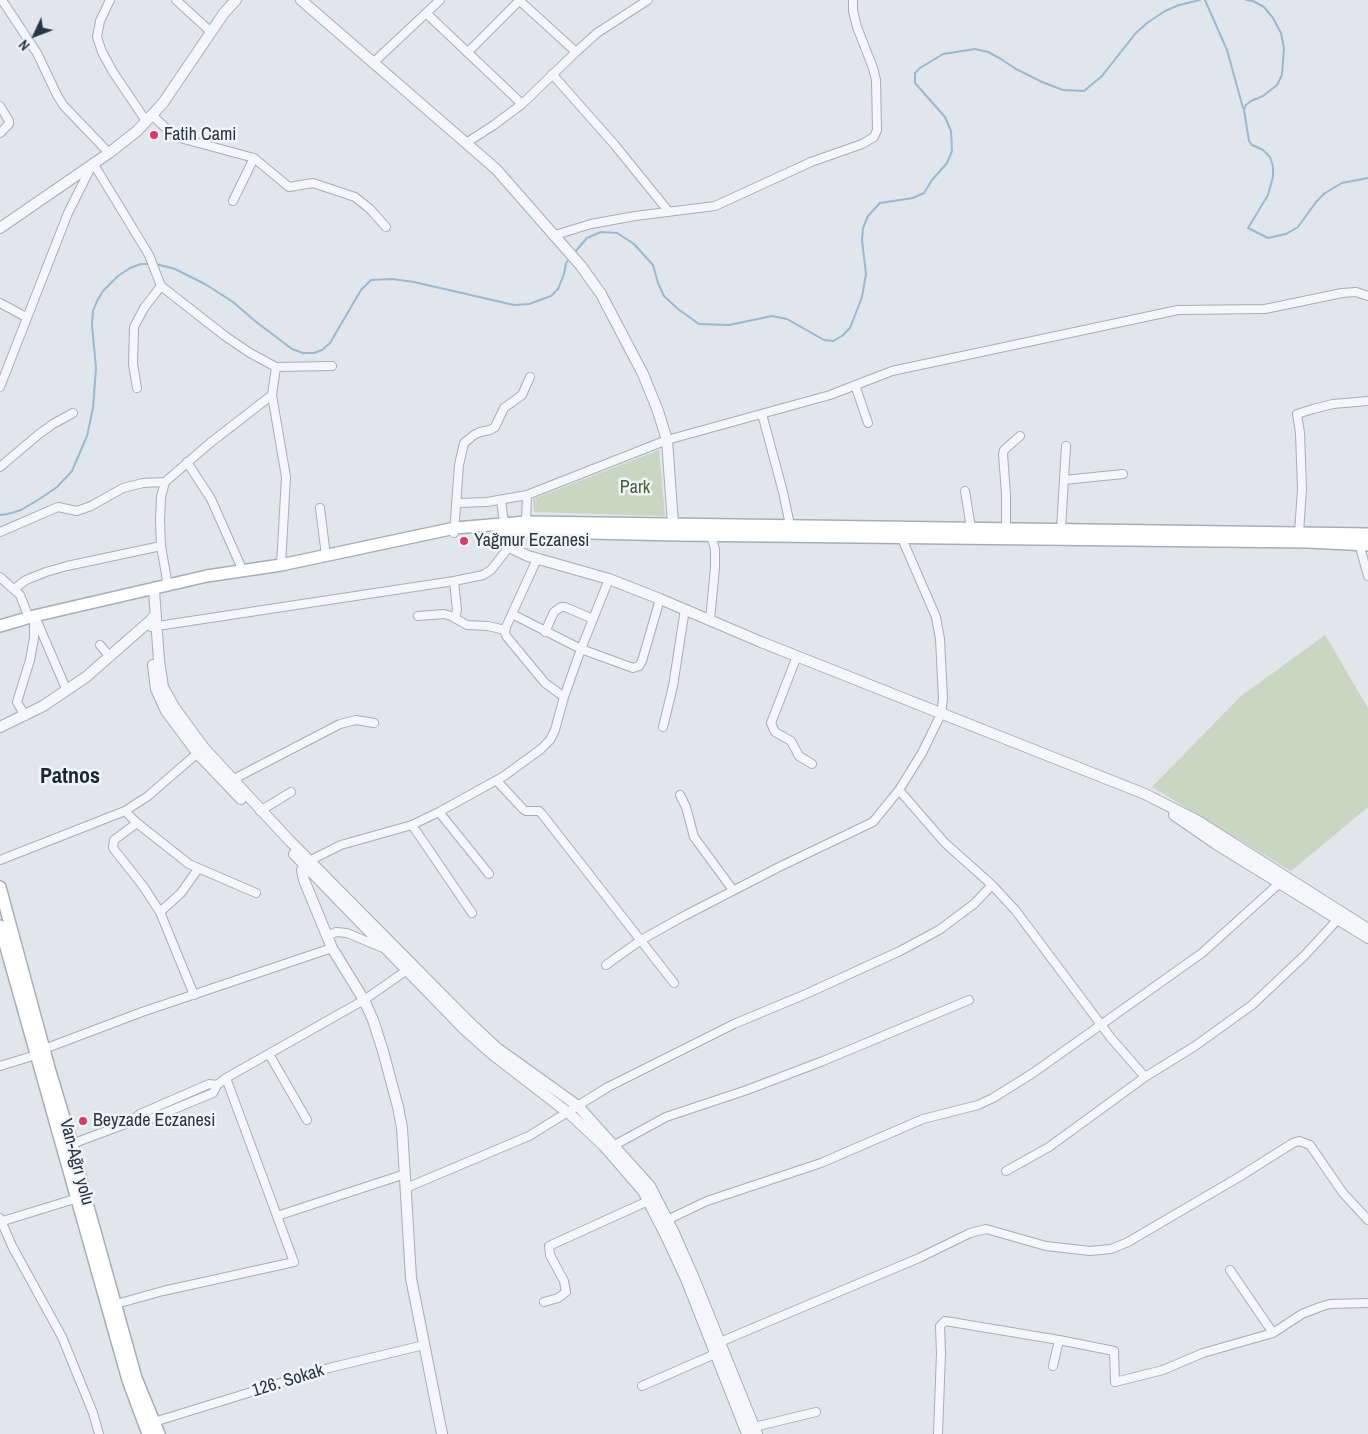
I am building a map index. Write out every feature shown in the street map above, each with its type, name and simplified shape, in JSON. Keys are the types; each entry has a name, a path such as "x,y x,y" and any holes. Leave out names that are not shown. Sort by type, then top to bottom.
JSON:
{"main road":[{"path":"504,527 526,522 673,524 710,530 790,525 900,532 1006,528 1299,533 1363,539"},
{"path":"0,626 208,576 281,565 432,533 504,527 900,532 1308,542 1363,539"},
{"name":"Van-Ağrı yolu","path":"0,887 40,1052 81,1197 116,1304 152,1431"},
{"path":"0,926 40,1052"},
{"path":"81,1197 128,1380 152,1431"}],"street":[{"path":"110,0 97,29 97,37 102,52 113,72 149,118 180,138 254,158 289,188 313,183 356,197 386,227"},
{"path":"176,0 211,32"},
{"path":"0,228 109,153 137,131 163,103 224,13 236,0"},
{"path":"301,0 496,169 555,235 601,294 634,357 658,411 667,440 673,524"},
{"path":"374,62 440,0"},
{"path":"468,52 519,0 576,52"},
{"path":"466,143 522,104 576,52 610,24 637,9 648,0"},
{"path":"555,235 591,224 721,204 776,177 826,156 862,144 874,137 877,130 876,80 857,27 853,11 853,0"},
{"path":"3,6 36,53 63,105 109,153"},
{"path":"426,14 522,104"},
{"path":"552,74 614,144 669,212"},
{"path":"0,106 9,121 9,124 0,133"},
{"path":"233,201 254,158"},
{"path":"93,164 149,255 161,286 225,336 250,353 276,367 332,366"},
{"path":"0,387 68,213 93,164"},
{"path":"137,388 132,358 134,327 144,308 161,286"},
{"path":"457,504 501,500 527,495 667,440 830,395 892,371 1178,310 1265,309 1342,293 1356,292 1368,296"},
{"path":"0,303 26,317"},
{"path":"276,367 272,394 286,477 281,565"},
{"path":"455,531 459,465 464,442 474,435 495,427 504,408 522,395 530,377"},
{"path":"855,386 868,423"},
{"path":"168,586 161,546 161,497 165,482 272,394"},
{"path":"1299,533 1302,489 1300,433 1297,414 1313,408 1334,404 1368,401"},
{"path":"0,467 39,434 73,413"},
{"path":"762,414 790,525"},
{"path":"1006,528 1003,454 1004,450 1020,436"},
{"path":"1061,529 1066,446"},
{"path":"187,462 211,499 243,571"},
{"path":"1064,480 1123,474"},
{"path":"0,532 58,507 77,511 91,506 123,488 143,483 165,482"},
{"path":"965,491 971,528"},
{"path":"526,522 527,495"},
{"path":"501,500 504,527 509,547"},
{"path":"320,508 326,556"},
{"path":"710,530 715,549 715,568 710,620"},
{"path":"606,965 641,940 733,890 873,822 899,790 922,753 941,714 943,699 936,617 900,532"},
{"path":"1363,539 1368,576"},
{"path":"14,589 26,580 46,572 161,546"},
{"path":"509,547 537,559 609,579 796,656 1145,794 1216,844 1283,880 1366,931"},
{"path":"0,727 25,716 67,691 154,622 454,581 483,575 492,570 509,547"},
{"path":"537,559 505,630 507,637 545,683 564,697"},
{"path":"442,1434 409,1258 402,1128 398,1107 373,1020 364,1000 332,948 309,894 302,870 307,863 340,846 412,825 439,812 526,762 550,740 556,730 564,697 581,649 609,579"},
{"path":"1,580 20,595 67,691"},
{"path":"454,581 457,610 455,618"},
{"path":"154,590 156,689 166,711 229,781 410,968 497,1048 578,1106 648,1201 686,1279 715,1354 753,1432"},
{"path":"512,614 581,649 630,668 638,666 642,661 660,599"},
{"path":"545,632 554,612 561,607 593,619"},
{"path":"663,728 673,686 685,609"},
{"path":"418,616 444,614 455,618 467,626 488,626 505,630"},
{"path":"25,716 18,702 34,638 32,617"},
{"path":"100,645 110,657"},
{"path":"796,656 771,723 775,732 791,741 799,756 812,764"},
{"path":"229,781 340,724 356,720 374,723"},
{"path":"0,860 125,811 148,796 201,751"},
{"path":"497,780 523,809 526,811 539,811 542,814 674,983"},
{"path":"229,781 260,810 307,863"},
{"path":"899,790 945,843 992,885 1016,911 1101,1025 1145,1077"},
{"path":"260,810 291,792"},
{"path":"680,795 686,807 694,837 733,890"},
{"path":"125,811 136,823 188,864 256,893"},
{"path":"439,812 489,874"},
{"path":"136,823 114,840 113,848 160,912 194,995"},
{"path":"412,825 472,913"},
{"path":"160,912 182,893 198,869"},
{"path":"667,1220 707,1201 831,1159 923,1119 993,1098 1033,1074 1202,953 1283,880"},
{"path":"309,894 326,883"},
{"path":"326,883 385,949 410,968 464,1029 492,1054 610,1147 650,1186 693,1276 720,1342 753,1432"},
{"path":"406,1188 529,1136 608,1087 734,1024 806,994 908,947 939,930 974,904 992,885"},
{"path":"1006,1171 1049,1147 1145,1077 1194,1046 1252,1005 1305,955 1341,916"},
{"path":"327,936 336,932 347,933 385,949"},
{"path":"0,1066 194,995 332,948"},
{"path":"67,1146 128,1123 140,1114 209,1084 217,1085 226,1078 364,1000 410,968"},
{"path":"610,1147 666,1117 747,1090 823,1061 969,1000"},
{"path":"269,1054 308,1120"},
{"path":"116,1304 163,1291 294,1262 226,1078"},
{"path":"720,1342 919,1258 970,1233 986,1229 1046,1246 1090,1251 1111,1249 1128,1242 1240,1178 1299,1141 1310,1145 1343,1193 1368,1220"},
{"path":"277,1216 405,1174"},
{"path":"81,1197 0,1221 62,1337 93,1413 99,1434"},
{"path":"544,1302 558,1298 566,1292 564,1281 550,1255 549,1246 648,1201"},
{"path":"1230,1270 1273,1333"},
{"path":"938,1434 941,1323 945,1321 1114,1351 1115,1382 1163,1370 1203,1353 1273,1333 1302,1314 1320,1307 1330,1304 1368,1303"},
{"path":"1053,1366 1059,1340"},
{"name":"126. Sokak","path":"152,1431 329,1368 424,1345"},
{"path":"642,1386 715,1354"},
{"path":"753,1432 816,1412"}],"green space":[{"name":"Park","path":"659,450 665,516 534,512 533,499"},
{"path":"1325,635 1368,708 1368,807 1291,871 1152,787 1241,696"}],"waterway":[{"path":"575,252 587,238 601,232 617,233 634,244 653,265 664,296 699,324 729,325 772,316 787,319 824,340 833,341 850,328 862,297 866,274 862,240 863,228 868,216 880,203 913,198 924,193 932,180 947,163 952,151 951,131 945,117 915,83 915,73 920,68 943,54 975,49 988,52 1042,82 1063,90 1084,91 1102,76 1135,34 1147,23 1165,11 1179,5 1200,0"},
{"path":"1205,0 1227,50 1243,108"},
{"path":"1246,0 1253,1 1264,7 1273,18 1281,33 1284,48 1282,75 1277,85 1263,96 1251,101 1244,110 1249,141 1270,157 1273,166 1273,177 1268,195 1248,228 1268,238 1286,234 1298,227 1325,193 1342,183 1368,178"},
{"path":"156,264 175,269 205,284 233,302 292,349 303,353 314,353 322,350 330,343 361,290 371,280 392,279 414,282 514,305 529,304 551,296 558,289 566,263 570,258"},
{"path":"0,515 21,510 41,498 57,487 72,471 87,436 93,408 96,368 92,325 93,311 103,291 118,276 130,268 141,264 151,264"}],"place":[{"name":"Fatih Cami","path":"154,135"},
{"name":"Yağmur Eczanesi","path":"464,541"},
{"name":"Beyzade Eczanesi","path":"83,1121"}],"district":[{"name":"Patnos","path":"70,777"}]}
